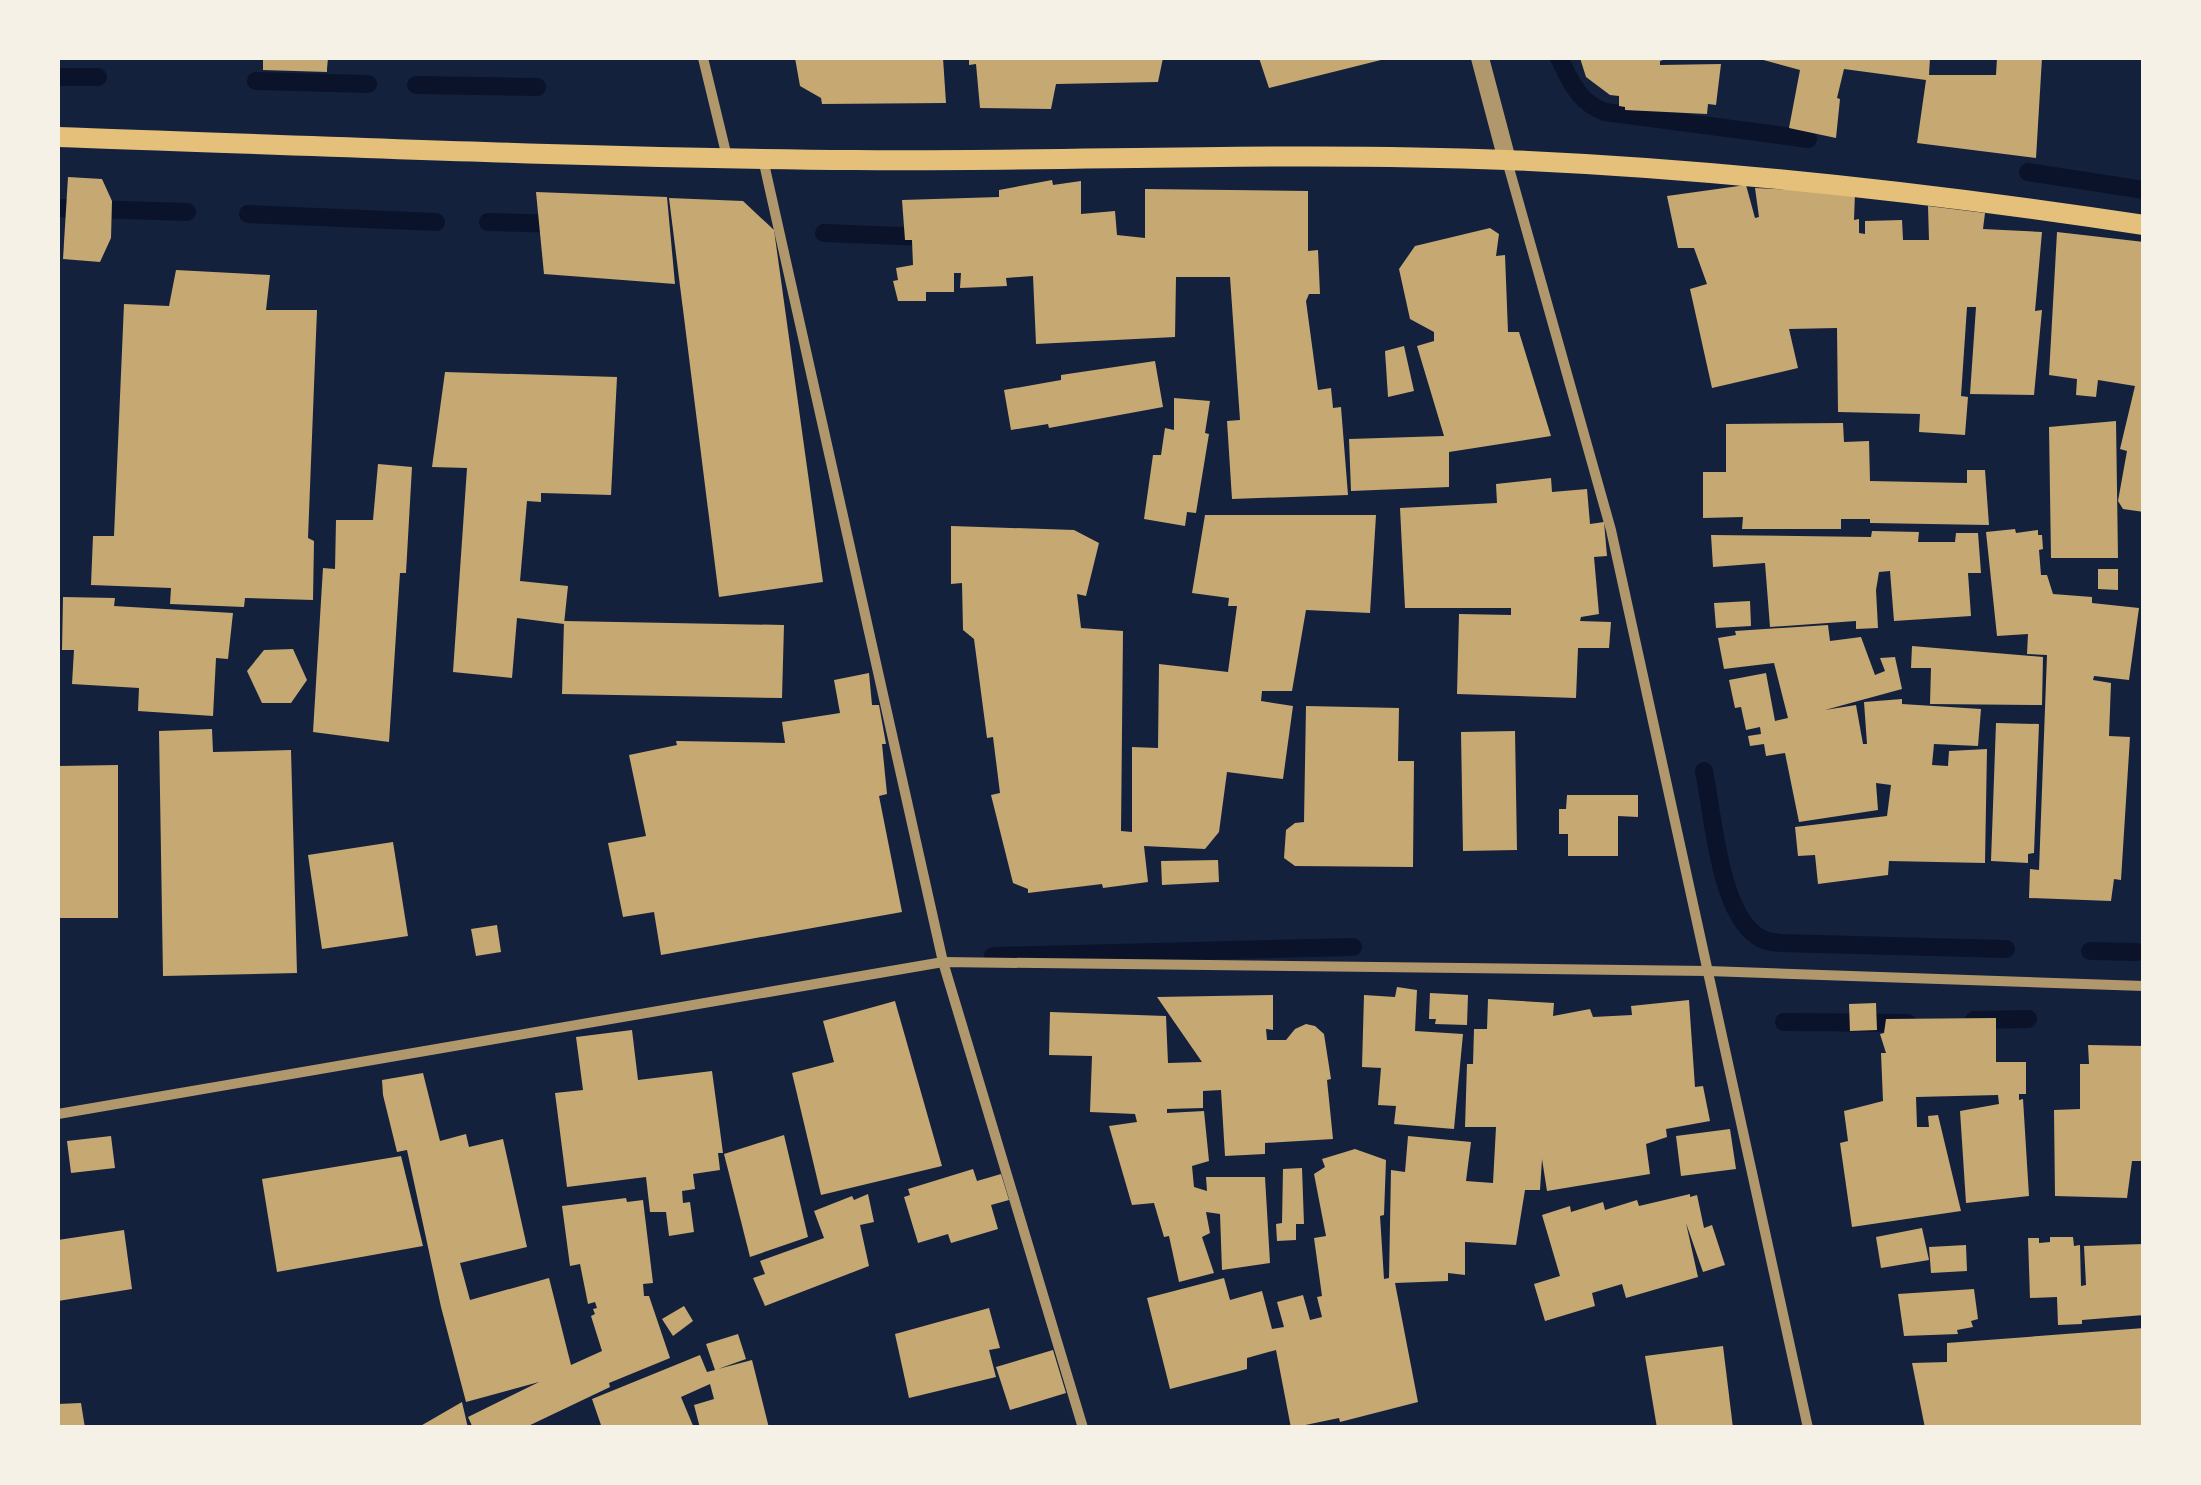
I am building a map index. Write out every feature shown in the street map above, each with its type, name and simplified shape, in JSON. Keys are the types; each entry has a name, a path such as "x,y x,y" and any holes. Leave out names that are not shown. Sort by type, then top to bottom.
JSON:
{"main road":[{"path":"58,138 763,159 1267,156 1507,160 1792,180 1966,198 2144,225"}],"street":[{"path":"703,58 727,158"},
{"path":"1480,58 1611,530 1808,1428"},
{"path":"763,159 943,962 1083,1428"},
{"path":"58,1114 943,962 1708,971 2144,986"}],"building":[{"path":"263,58 328,58 327,72 263,70"},
{"path":"795,58 943,58 946,103 822,104 821,98 800,86"},
{"path":"969,58 1163,58 1158,82 1056,84 1051,109 980,108 976,64 969,65"},
{"path":"1259,58 1385,58 1385,59 1269,88"},
{"path":"1580,58 1669,58 1660,61 1660,65 1721,64 1716,105 1708,104 1707,114 1625,110 1619,106 1619,96 1610,95 1586,77"},
{"path":"1756,58 1930,58 1929,75 1996,75 1997,58 2042,58 2036,158 1917,143 1926,80 1844,69 1837,98 1840,99 1836,138 1789,128 1800,70"},
{"path":"68,177 102,179 112,201 111,238 100,262 63,259"},
{"path":"1052,180 1053,185 1081,181 1081,214 1115,211 1117,235 1145,238 1145,189 1308,191 1308,251 1318,250 1320,294 1309,294 1306,301 1318,390 1331,388 1333,408 1341,407 1348,495 1232,499 1227,421 1240,420 1230,277 1176,277 1175,337 1036,344 1033,276 1006,278 1007,286 960,288 961,273 954,273 954,292 926,292 926,301 898,301 893,281 898,280 896,268 913,265 912,240 905,240 902,200 999,197 999,190"},
{"path":"1746,185 1755,218 1759,217 1755,188 1855,193 1854,220 1859,219 1859,233 1865,234 1865,221 1902,220 1903,240 1929,240 1928,206 1985,213 1983,229 2042,232 2035,311 2042,310 2034,395 1970,394 1976,307 1967,307 1961,396 1968,397 1965,435 1919,432 1920,414 1838,412 1837,328 1789,329 1798,368 1712,388 1690,289 1707,284 1694,248 1678,248 1667,196"},
{"path":"536,192 667,197 675,284 544,274"},
{"path":"669,198 743,201 774,230 823,582 719,597"},
{"path":"1490,228 1499,234 1496,256 1505,255 1508,332 1519,332 1551,436 1449,452 1449,487 1351,491 1349,439 1444,436 1417,346 1434,341 1434,332 1410,319 1399,269 1415,246"},
{"path":"2057,232 2144,242 2144,512 2123,509 2118,501 2127,451 2120,449 2135,386 2098,380 2096,397 2076,395 2077,379 2049,375"},
{"path":"176,270 270,275 266,310 317,310 308,538 314,541 313,600 245,598 244,607 170,604 171,588 91,585 93,536 114,536 124,304 169,306"},
{"path":"1404,346 1414,391 1388,397 1385,351"},
{"path":"1155,361 1163,407 1049,428 1048,424 1011,430 1004,390 1061,380 1061,375"},
{"path":"445,372 617,377 611,495 541,493 541,502 527,501 520,581 568,586 564,624 517,618 512,678 453,672 467,468 432,467"},
{"path":"1174,398 1210,401 1205,433 1209,434 1196,513 1187,512 1185,526 1144,519 1153,455 1161,455 1165,428 1174,430"},
{"path":"2116,421 2118,558 2051,558 2049,427"},
{"path":"1843,423 1844,442 1869,441 1870,481 1967,483 1967,470 1985,470 1989,525 1841,519 1841,529 1742,529 1743,517 1703,518 1703,472 1726,472 1726,424"},
{"path":"378,464 412,467 406,573 400,573 389,742 313,732 323,568 335,569 336,520 373,520"},
{"path":"1551,478 1552,492 1587,489 1590,524 1604,522 1607,556 1594,557 1599,614 1581,617 1580,621 1611,622 1609,648 1578,648 1576,698 1457,694 1459,614 1511,615 1511,608 1405,608 1400,508 1497,503 1496,484"},
{"path":"1205,515 1376,515 1370,613 1306,610 1292,691 1262,691 1261,701 1293,706 1283,779 1227,772 1219,832 1205,849 1144,846 1148,882 1028,893 1028,889 1013,883 991,795 1000,793 993,737 987,738 974,639 963,630 962,583 951,584 951,526 1074,530 1099,543 1086,596 1077,594 1081,628 1123,631 1121,831 1132,832 1132,747 1158,748 1159,664 1228,672 1237,606 1228,606 1229,598 1192,593"},
{"path":"2015,529 2016,533 2038,530 2038,535 2042,535 2041,575 2047,575 2053,594 2092,597 2092,603 2139,608 2129,680 2094,676 2093,680 2111,683 2109,736 2130,737 2121,880 2114,879 2111,901 2029,898 2030,869 2039,870 2047,655 2027,654 2028,634 1997,636 1986,532"},
{"path":"1872,531 1919,532 1918,542 1955,542 1956,533 1978,533 1981,573 1968,573 1971,616 1894,621 1890,571 1879,572 1878,628 1856,629 1856,621 1770,627 1765,563 1713,567 1711,535 1871,537"},
{"path":"2098,569 2118,569 2118,590 2098,589"},
{"path":"63,597 115,598 114,606 233,613 228,659 216,658 213,716 138,711 139,688 72,684 74,650 62,650"},
{"path":"1750,601 1751,626 1716,628 1714,603"},
{"path":"564,621 784,625 782,698 562,694"},
{"path":"1828,625 1830,641 1861,637 1875,675 1885,671 1880,658 1895,657 1902,689 1825,710 1856,705 1863,744 1867,744 1864,702 1902,699 1902,704 1981,709 1978,746 1934,744 1932,765 1948,766 1949,751 1987,749 1985,863 1889,861 1888,875 1818,884 1815,855 1798,856 1795,827 1887,816 1891,785 1876,783 1878,810 1799,822 1785,753 1766,756 1764,744 1750,746 1748,736 1761,734 1760,727 1746,730 1741,707 1735,708 1729,680 1766,673 1775,721 1788,718 1774,663 1724,669 1718,638 1736,635 1735,631"},
{"path":"1912,646 2043,657 2042,705 1930,704 1931,668 1911,668"},
{"path":"293,649 307,680 291,703 262,703 247,671 264,650"},
{"path":"869,673 872,705 879,705 886,744 882,744 887,794 879,796 902,912 661,955 654,912 623,917 608,843 646,836 629,755 677,745 676,741 785,743 782,722 840,713 834,680"},
{"path":"1306,706 1399,708 1398,761 1414,761 1413,867 1295,866 1284,858 1286,830 1304,822"},
{"path":"1996,723 2039,724 2034,853 2028,854 2028,863 1991,861"},
{"path":"212,729 213,752 291,750 297,973 163,976 159,731"},
{"path":"1515,731 1517,850 1463,851 1461,732"},
{"path":"118,765 118,918 58,918 58,766"},
{"path":"1567,795 1638,795 1638,817 1618,816 1618,856 1568,856 1568,834 1559,834 1559,809 1566,809"},
{"path":"393,842 408,936 322,949 308,855"},
{"path":"1218,860 1219,882 1162,885 1161,861"},
{"path":"497,925 501,952 476,956 471,929"},
{"path":"1397,987 1417,990 1415,1031 1463,1034 1454,1129 1394,1124 1396,1106 1378,1105 1381,1068 1362,1067 1364,995 1395,997"},
{"path":"1430,993 1468,995 1467,1025 1435,1024 1436,1019 1429,1019"},
{"path":"1273,995 1273,1030 1266,1029 1267,1040 1286,1040 1306,1024 1324,1034 1331,1079 1327,1080 1333,1139 1265,1143 1265,1154 1225,1156 1221,1090 1203,1091 1203,1108 1167,1109 1167,1113 1204,1111 1209,1161 1192,1166 1194,1187 1207,1191 1206,1177 1265,1177 1270,1263 1222,1270 1220,1214 1206,1212 1210,1233 1202,1237 1214,1273 1179,1282 1169,1236 1164,1237 1154,1203 1132,1205 1109,1126 1137,1122 1135,1114 1090,1112 1092,1056 1049,1055 1050,1012 1166,1016 1168,1063 1202,1062 1157,997"},
{"path":"1488,999 1554,1003 1553,1016 1590,1009 1593,1017 1632,1015 1631,1006 1689,1000 1695,1087 1703,1086 1710,1121 1666,1129 1667,1137 1646,1144 1650,1174 1547,1191 1542,1159 1540,1190 1525,1190 1516,1245 1465,1242 1465,1275 1448,1273 1448,1281 1395,1283 1418,1402 1340,1422 1339,1418 1291,1428 1276,1350 1247,1358 1247,1369 1170,1389 1147,1298 1224,1278 1230,1300 1262,1291 1272,1329 1284,1327 1277,1302 1303,1295 1310,1320 1322,1317 1314,1238 1326,1236 1314,1174 1325,1167 1322,1159 1355,1149 1386,1160 1384,1215 1380,1216 1384,1279 1389,1278 1391,1170 1405,1172 1408,1136 1471,1142 1466,1181 1493,1183 1496,1127 1465,1127 1467,1064 1473,1064 1474,1029 1487,1029"},
{"path":"895,1001 942,1166 821,1195 792,1073 834,1062 823,1021"},
{"path":"1876,1003 1877,1030 1850,1031 1849,1004"},
{"path":"1996,1018 1996,1062 2026,1062 2026,1094 2019,1094 2019,1100 2023,1099 2029,1196 1966,1203 1960,1111 1999,1104 1998,1095 1916,1097 1917,1127 1929,1127 1928,1116 1938,1115 1961,1211 1852,1227 1840,1143 1848,1141 1844,1111 1883,1101 1881,1053 1886,1053 1880,1034 1884,1033 1886,1019"},
{"path":"632,1030 638,1080 712,1071 723,1153 718,1153 720,1170 693,1174 695,1189 682,1191 683,1203 690,1202 694,1232 669,1236 666,1212 650,1212 646,1177 567,1187 555,1093 583,1090 576,1037"},
{"path":"2088,1045 2144,1046 2144,1161 2132,1161 2127,1198 2055,1196 2054,1110 2080,1109 2080,1064 2089,1064"},
{"path":"423,1073 440,1141 466,1134 469,1147 503,1139 527,1247 460,1263 470,1300 549,1278 571,1365 602,1351 591,1316 597,1308 595,1302 588,1304 580,1264 570,1266 562,1206 626,1198 627,1202 643,1200 653,1283 643,1284 644,1296 649,1296 670,1358 609,1383 610,1387 524,1428 473,1428 468,1417 539,1382 466,1402 407,1150 397,1152 383,1095 382,1080"},
{"path":"1730,1129 1736,1169 1681,1176 1676,1136"},
{"path":"784,1135 808,1237 750,1257 724,1154"},
{"path":"111,1136 115,1168 71,1173 67,1141"},
{"path":"401,1156 423,1246 277,1272 262,1179"},
{"path":"1302,1168 1304,1224 1296,1224 1296,1240 1277,1241 1276,1224 1282,1223 1283,1169"},
{"path":"973,1169 977,1181 1001,1174 1009,1200 991,1205 998,1229 951,1243 948,1234 918,1243 904,1197 910,1195 908,1189"},
{"path":"868,1194 874,1222 860,1225 869,1266 765,1306 753,1278 765,1274 760,1261 824,1238 814,1211"},
{"path":"1697,1195 1704,1228 1712,1225 1725,1265 1703,1272 1686,1223 1698,1277 1626,1298 1622,1284 1592,1293 1595,1306 1545,1321 1534,1284 1560,1276 1542,1215 1570,1206 1571,1212 1603,1202 1605,1210 1637,1200 1639,1206"},
{"path":"1922,1228 1929,1260 1881,1268 1876,1237"},
{"path":"124,1230 132,1289 58,1301 58,1240"},
{"path":"2050,1237 2073,1237 2074,1246 2080,1245 2081,1286 2086,1285 2084,1246 2144,1244 2144,1315 2058,1325 2057,1297 2030,1298 2028,1238 2039,1238 2039,1243 2050,1242"},
{"path":"1966,1245 1967,1271 1931,1273 1929,1247"},
{"path":"1974,1289 1978,1319 1971,1321 1973,1327 1957,1330 1958,1334 1904,1336 1898,1294"},
{"path":"684,1306 693,1321 673,1336 662,1319"},
{"path":"989,1308 1000,1348 989,1350 996,1377 909,1398 895,1334"},
{"path":"2144,1328 2144,1428 1925,1428 1912,1363 1947,1362 1947,1343"},
{"path":"738,1334 746,1359 718,1369 752,1360 769,1428 700,1428 694,1405 714,1399 710,1384 681,1397 694,1428 602,1428 592,1399 700,1355 707,1372 715,1370 706,1344"},
{"path":"1723,1346 1733,1428 1657,1428 1645,1356"},
{"path":"1053,1350 1066,1393 1010,1410 996,1367"},
{"path":"462,1402 468,1428 417,1428"},
{"path":"81,1403 85,1428 58,1428 58,1404"}],"waterway":[{"path":"1559,58 1582,97 1605,112 1808,139"},
{"path":"58,77 98,77"},
{"path":"256,81 368,84"},
{"path":"416,85 537,87"},
{"path":"2028,172 2144,190"},
{"path":"58,208 187,212"},
{"path":"248,214 436,222"},
{"path":"488,222 560,224"},
{"path":"824,233 926,237"},
{"path":"1704,771 1726,884 1744,923 1759,938 1780,943 2006,949"},
{"path":"993,956 1353,947"},
{"path":"2090,951 2136,952"},
{"path":"1974,1020 2028,1019"},
{"path":"1784,1022 1908,1023"}]}
